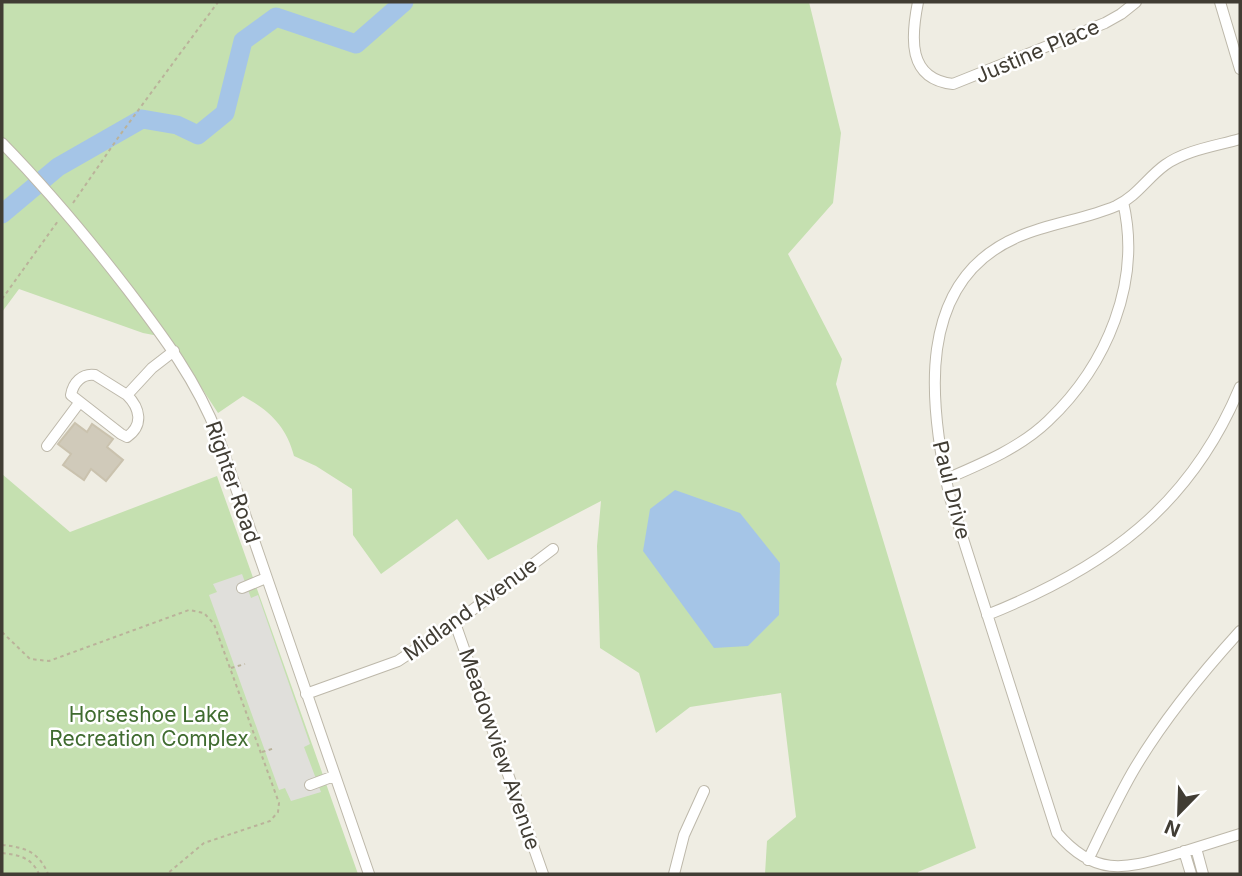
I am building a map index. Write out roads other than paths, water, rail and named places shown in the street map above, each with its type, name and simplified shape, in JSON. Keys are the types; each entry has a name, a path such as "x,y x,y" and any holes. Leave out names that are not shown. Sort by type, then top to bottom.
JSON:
{"street":[{"name":"Justine Place","path":"918,2 914,27 917,60 922,70 930,77 953,84 1105,23 1121,15 1136,2"},
{"path":"1220,2 1240,69"},
{"path":"946,479 991,460 1048,422 1091,370 1105,344 1124,290 1129,250 1123,202 1134,196 1164,166 1179,157 1240,139"},
{"name":"Righter Road","path":"2,143 97,250 174,351 210,415 369,874"},
{"name":"Paul Drive","path":"1088,860 1067,846 1057,833 946,479 937,429 936,355 946,308 955,289 982,258 1009,241 1049,225 1123,202"},
{"path":"127,395 152,368 174,351"},
{"path":"89,374 127,395 139,414 136,427 127,436 72,398 71,392 80,378 89,374"},
{"path":"987,615 1032,597 1093,564 1156,514 1201,459 1240,387"},
{"path":"47,446 79,403"},
{"name":"Midland Avenue","path":"306,694 398,661 455,623 552,550"},
{"path":"242,588 266,579"},
{"name":"Meadowview Avenue","path":"455,623 544,874"},
{"path":"1240,631 1187,691 1155,737 1132,773 1088,860 1122,869 1240,834"},
{"path":"310,785 334,776"},
{"path":"674,874 684,835 704,791"},
{"path":"1196,848 1203,874"},
{"path":"1184,851 1191,874"}],"water":[{"path":"675,490 740,513 780,563 779,615 748,646 714,648 643,551 650,509"}],"waterway":[{"path":"2,214 58,167 142,119 177,125 198,135 225,113 243,41 276,17 356,44 404,2"}],"park label":[{"name":"Horseshoe Lake Recreation Complex","path":"149,726"}]}
